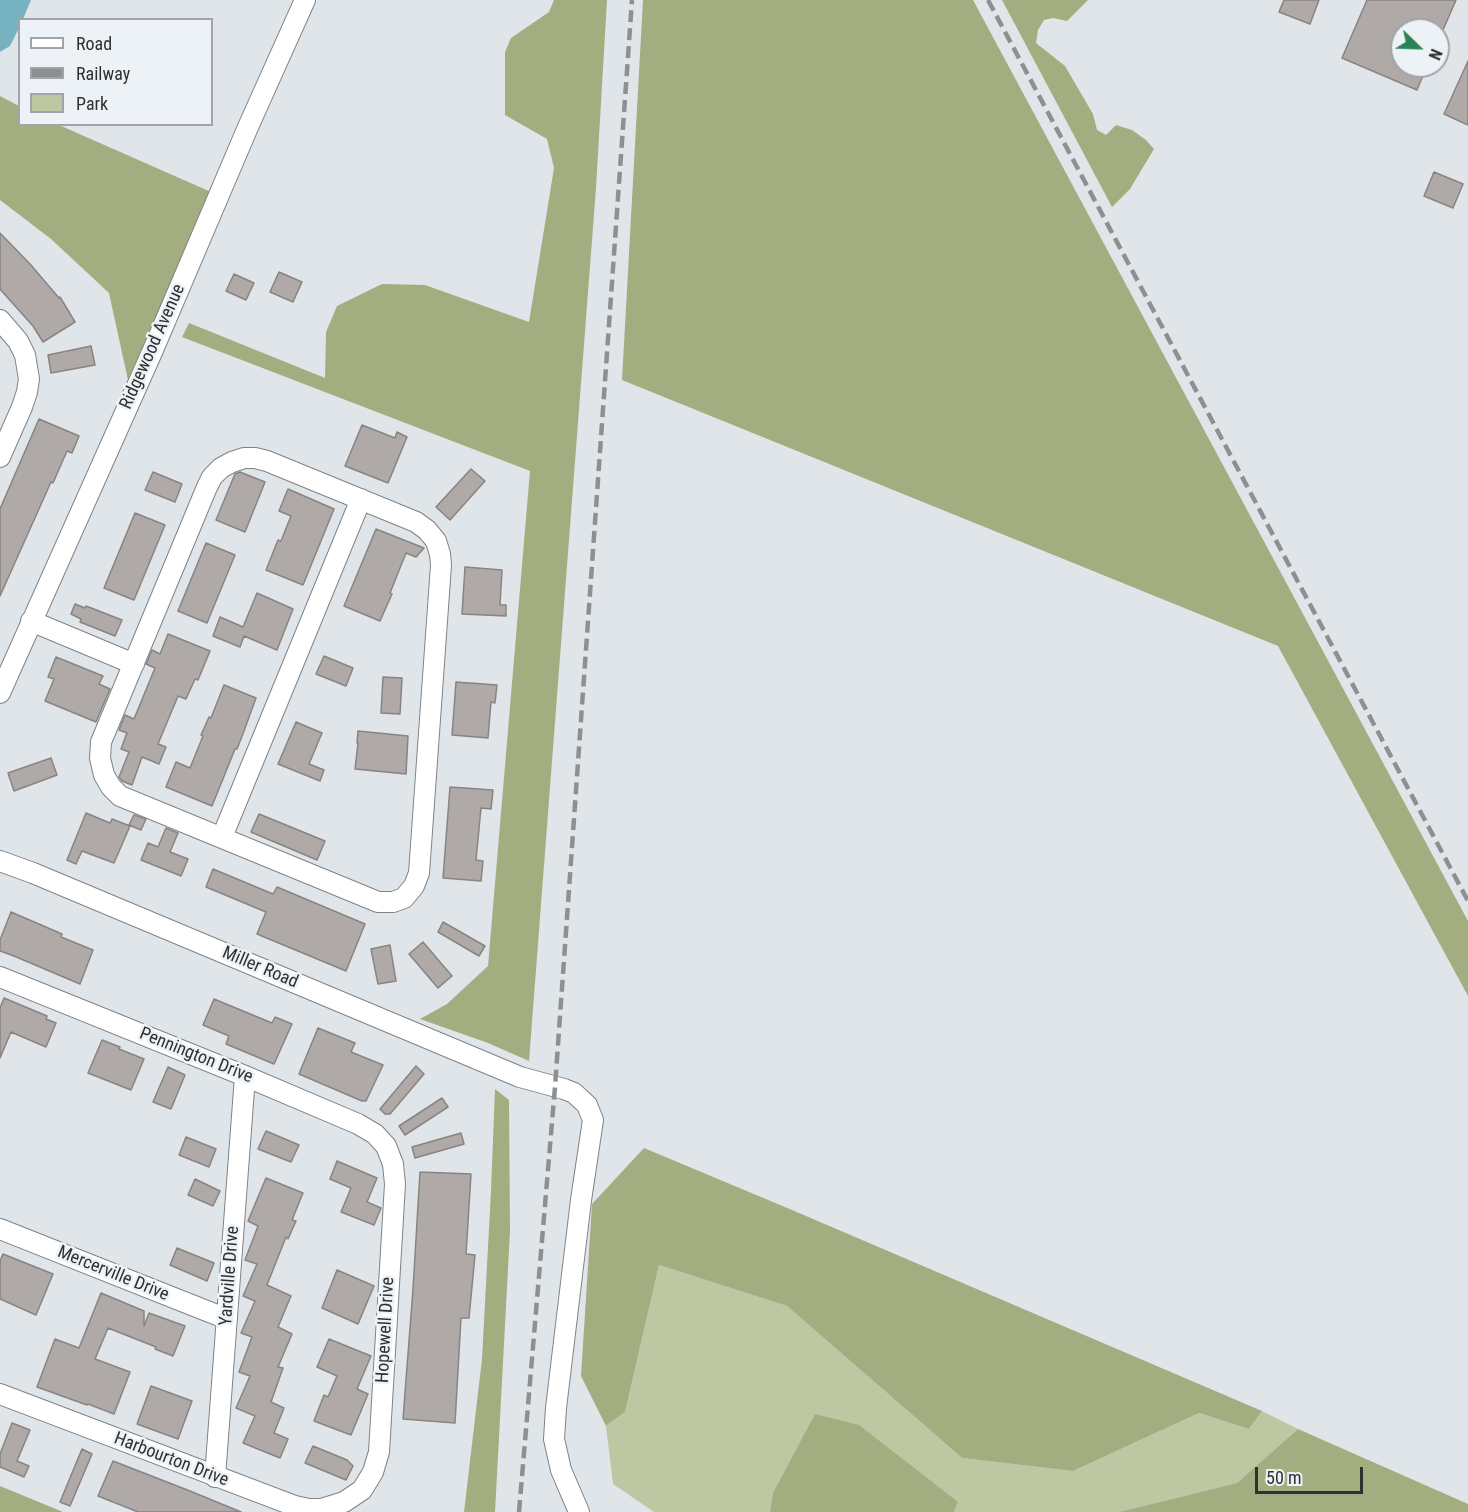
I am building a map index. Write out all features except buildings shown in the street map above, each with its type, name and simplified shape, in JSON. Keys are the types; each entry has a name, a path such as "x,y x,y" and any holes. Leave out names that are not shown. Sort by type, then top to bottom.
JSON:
{"street":[{"name":"Ridgewood Avenue","path":"0,693 153,350 305,0"},
{"path":"0,320 18,341 25,355 29,379 27,392 0,457"},
{"path":"244,458 255,458 361,499 416,522 436,541 440,554 419,873 408,903 378,903 120,796 97,777 101,742 212,477 232,462 244,458"},
{"path":"222,837 361,499"},
{"path":"31,621 134,664"},
{"name":"Miller Road","path":"0,861 520,1077 574,1093 587,1105 593,1120 554,1439 561,1470 579,1512"},
{"name":"Pennington Drive","path":"0,977 358,1124 375,1134 386,1146"},
{"name":"Yardville Drive","path":"215,1477 245,1076"},
{"name":"Hopewell Drive","path":"344,1502 362,1490 373,1472 379,1452 395,1184 393,1164 386,1146"},
{"name":"Mercerville Drive","path":"0,1229 227,1319"},
{"name":"Harbourton Drive","path":"0,1394 295,1506 321,1509 344,1502"}],"green space":[{"path":"554,0 607,0 596,188 529,1061 488,1043 420,1019 447,1004 488,966 530,471 182,337 189,323 325,378 326,332 337,306 382,284 425,285 529,322 554,168 547,139 505,115 505,52 511,38 549,12"},
{"path":"643,0 973,0 1468,921 1468,996 1278,646 622,380"},
{"path":"1002,0 1088,0 1067,21 1053,18 1044,20 1038,30 1036,43 1065,66 1093,114 1097,130 1106,135 1116,125 1132,130 1154,149 1130,189 1112,207"},
{"path":"0,96 18,105 18,126 61,126 211,192 128,380 109,293 51,239 0,200"},
{"path":"495,1089 509,1100 510,1231 495,1512 464,1512 482,1359"},
{"path":"644,1148 1262,1411 1249,1429 1199,1413 1073,1471 962,1458 787,1306 659,1265 625,1412 606,1426 581,1376 592,1204"},
{"path":"659,1265 787,1306 962,1458 1073,1471 1199,1413 1249,1429 1262,1411 1298,1429 1237,1483 1119,1512 954,1512 958,1502 773,1493 770,1512 654,1512 613,1484 606,1426 625,1412"},
{"path":"815,1414 859,1425 958,1502 954,1512 770,1512 773,1493"},
{"path":"1298,1429 1468,1504 1468,1512 1119,1512 1237,1483"},
{"path":"0,1486 63,1512 0,1512"}],"water":[{"path":"0,0 31,0 23,18 18,18 18,30 10,46 0,52"}],"railway":[{"path":"519,1512 555,1087 632,0"},
{"path":"988,0 1468,901"}]}
